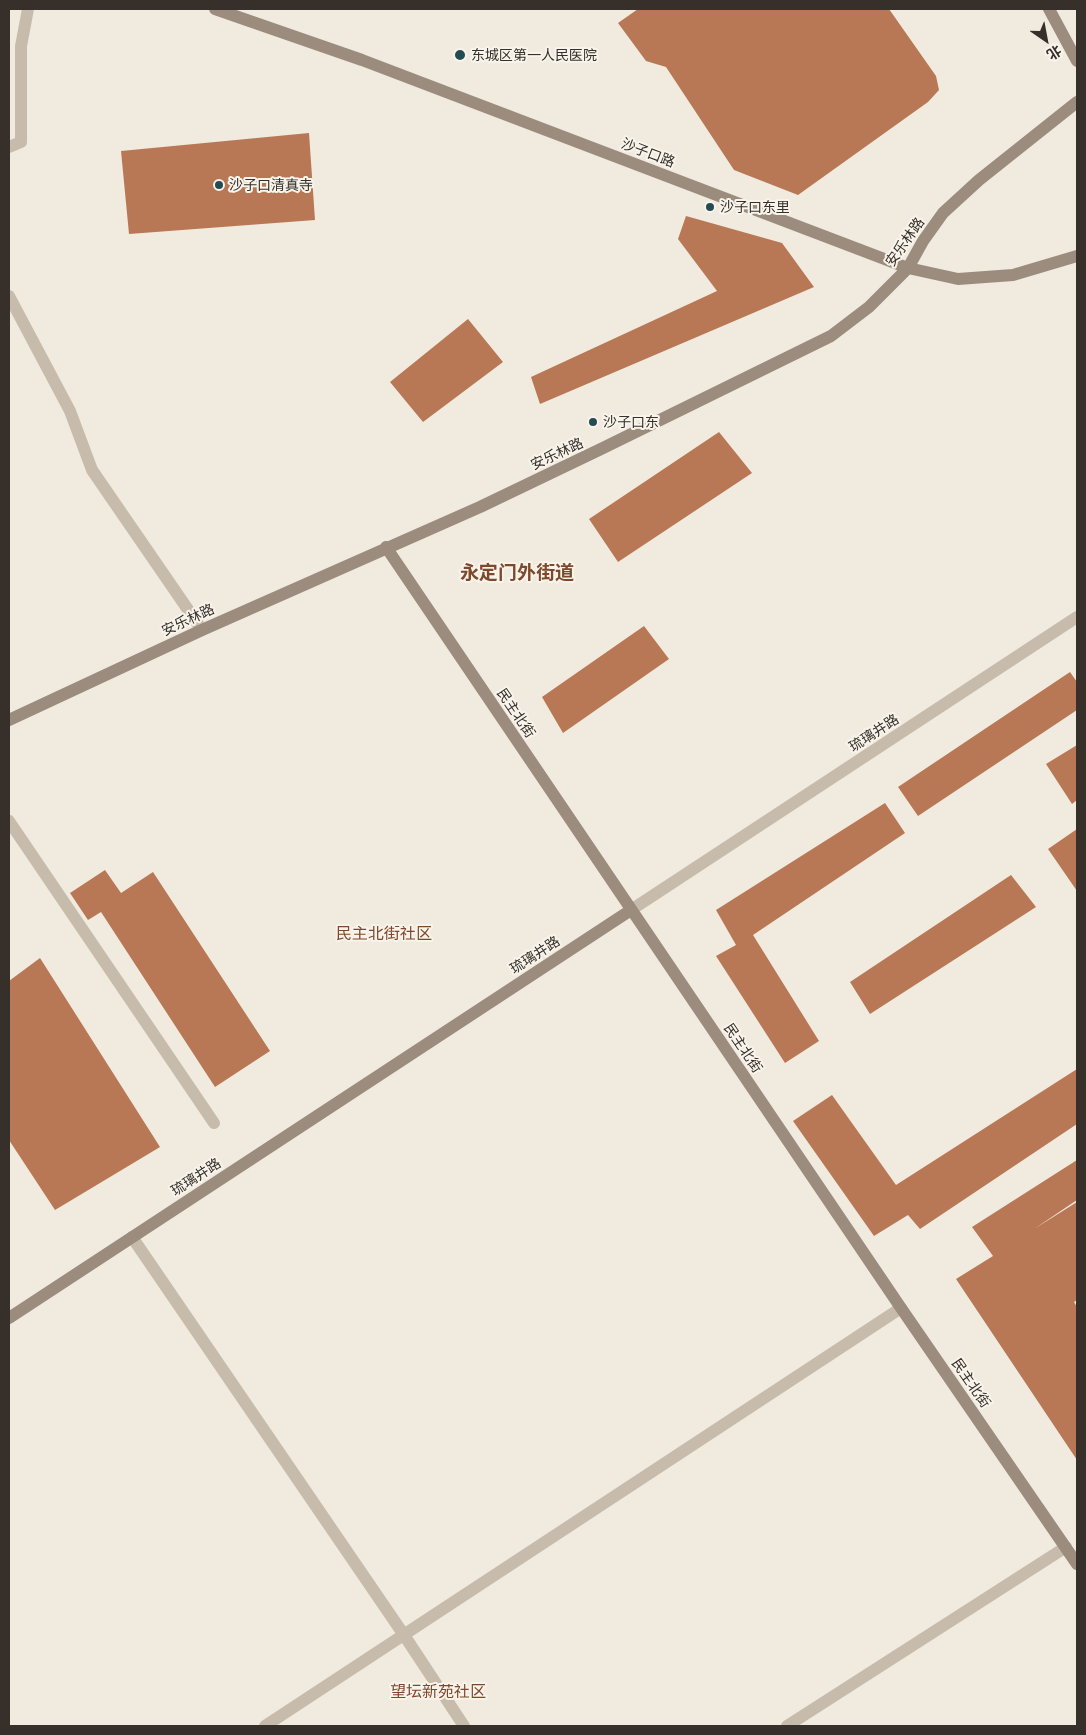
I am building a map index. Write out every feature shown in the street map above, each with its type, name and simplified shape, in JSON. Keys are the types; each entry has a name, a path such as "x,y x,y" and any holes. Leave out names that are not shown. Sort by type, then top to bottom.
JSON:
{"street":[{"path":"9,147 22,142 21,46 28,9"},
{"name":"沙子口路","path":"215,9 362,60 908,268 958,279 1003,276 1077,256"},
{"path":"1049,9 1077,61"},
{"name":"安乐林路","path":"9,720 202,630 480,507 831,336 869,308 908,268 923,241 943,214 979,180 1077,102"},
{"path":"9,296 70,411 92,470 202,630"},
{"name":"民主北街","path":"386,547 901,1308 1077,1564"},
{"name":"琉璃井路","path":"9,1318 1077,617"},
{"path":"9,821 214,1123"},
{"path":"132,1237 464,1726"},
{"path":"265,1726 901,1308"},
{"path":"787,1726 1066,1547"}],"building":[{"path":"638,9 889,9 936,76 939,90 928,102 798,195 734,170 666,67 646,61 618,23"},
{"name":"沙子口清真寺","path":"309,133 315,220 129,234 121,151"},
{"path":"686,216 782,243 814,287 540,404 531,377 717,291 678,239"},
{"path":"468,319 503,362 423,422 390,382"},
{"path":"719,432 752,473 618,562 589,519"},
{"path":"644,626 669,659 563,733 542,697"},
{"path":"1070,672 1077,682 1077,710 918,816 898,787"},
{"path":"1077,745 1077,800 1072,804 1046,764"},
{"path":"885,803 905,833 753,935 819,1041 785,1063 716,956 736,945 716,910"},
{"path":"1077,829 1077,891 1048,849"},
{"path":"105,870 121,893 153,872 270,1051 215,1087 101,912 88,920 70,893"},
{"path":"1011,875 1036,907 870,1014 850,982"},
{"path":"40,958 160,1147 55,1210 9,1140 9,981"},
{"path":"1077,1069 1077,1124 920,1229 908,1215 874,1236 793,1121 832,1095 896,1185"},
{"path":"1077,1160 1077,1200 1034,1229 1077,1202 1077,1300 1074,1302 1077,1307 1077,1460 956,1279 993,1256 972,1227"}],"place":[{"name":"东城区第一人民医院","path":"460,55"},
{"name":"沙子口清真寺","path":"219,185"},
{"name":"沙子口东里","path":"710,207"},
{"name":"沙子口东","path":"593,422"}],"district":[{"name":"永定门外街道","path":"517,573"},
{"name":"民主北街社区","path":"384,934"},
{"name":"望坛新苑社区","path":"438,1692"}]}
